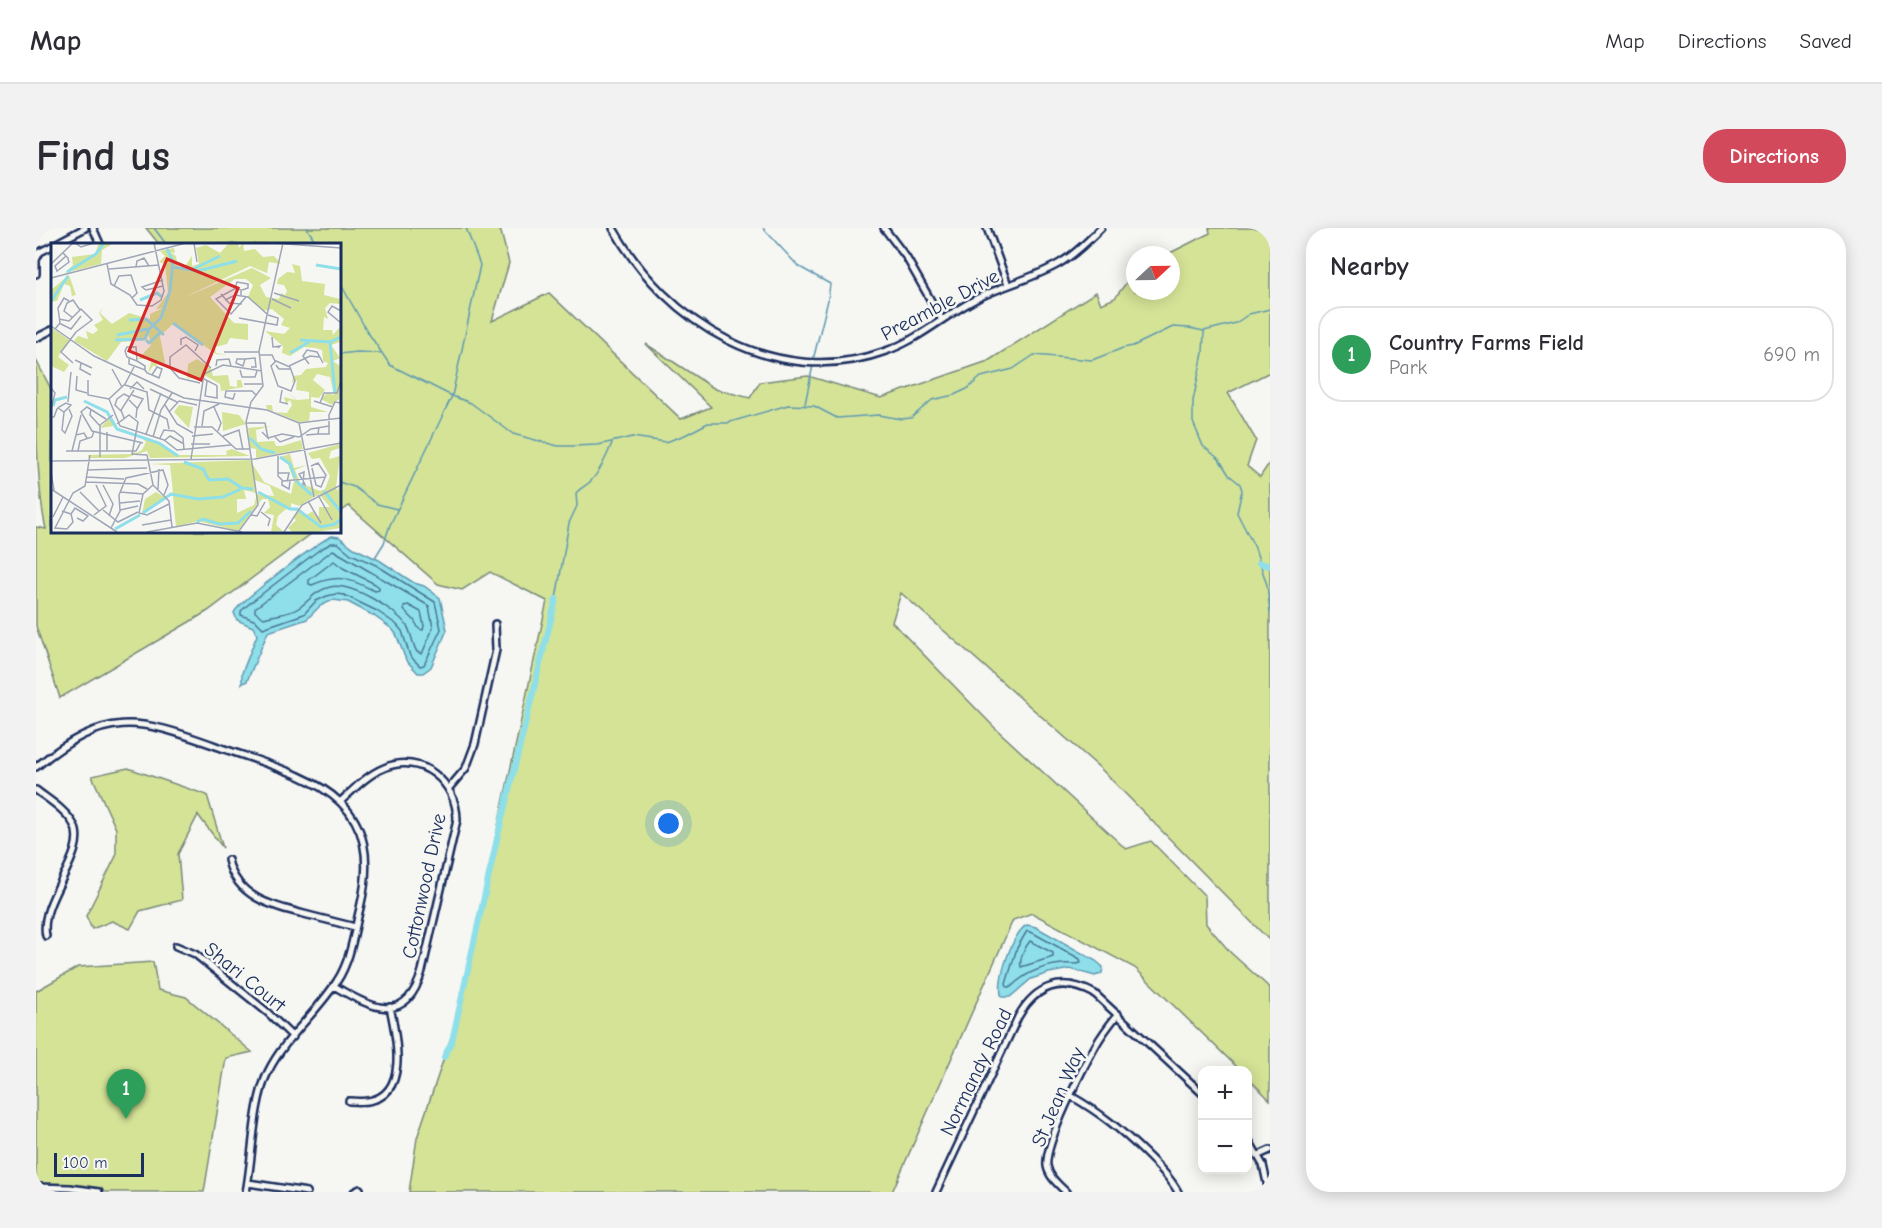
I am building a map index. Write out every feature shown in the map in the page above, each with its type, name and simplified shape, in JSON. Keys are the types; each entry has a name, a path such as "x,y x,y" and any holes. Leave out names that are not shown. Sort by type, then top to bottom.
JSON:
{"street":[{"path":"58,243 86,228"},
{"path":"93,228 100,243"},
{"name":"Preamble Drive","path":"613,228 630,256 672,301 714,332 742,347 772,358 814,364 857,359 900,346 973,300 1058,264 1076,252 1099,229"},
{"path":"885,228 906,257 942,320"},
{"path":"987,228 1008,285"},
{"path":"36,274 38,253"},
{"path":"36,338 51,330"},
{"path":"449,788 466,768 475,744 496,650 495,624"},
{"path":"36,767 88,732 116,724 144,724 212,744 299,775 325,788 340,802 358,830 366,856 365,884 345,965 334,986 273,1064 264,1081 246,1192"},
{"name":"Cottonwood Drive","path":"340,802 371,775 386,767 401,763 418,765 439,777 449,788 455,804 457,820 418,985 410,998 390,1008"},
{"path":"36,790 68,817 77,836 75,849 46,916 46,936"},
{"path":"228,860 237,881 256,898 272,906 355,927"},
{"name":"Shari Court","path":"176,946 195,954 267,1012 293,1037"},
{"path":"334,986 362,1002 376,1007 390,1008 398,1053 395,1077 387,1090 376,1100 349,1101"},
{"name":"Normandy Road","path":"936,1192 1021,1011 1031,999 1049,987 1073,986 1095,994 1198,1089"},
{"name":"St Jean Way","path":"1066,1192 1051,1177 1047,1159 1053,1138 1096,1044 1118,1014"},
{"path":"1071,1096 1101,1114 1121,1130 1159,1167 1178,1192"},
{"path":"1252,1145 1263,1165 1269,1192"},
{"path":"1259,1155 1270,1150"},
{"path":"248,1183 307,1192"},
{"path":"36,1187 99,1192"}],"green space":[{"path":"146,228 498,228 509,263 492,321 549,293 681,419 711,407 646,344 715,389 750,398 760,382 808,376 881,398 988,361 1096,292 1101,304 1115,298 1126,283 1126,300 1180,300 1180,248 1210,233 1209,228 1270,228 1270,372 1228,393 1256,440 1247,466 1260,477 1270,462 1270,941 1101,769 901,593 892,622 993,726 1126,849 1151,841 1205,896 1206,924 1231,953 1270,988 1270,1100 1252,1082 1252,1066 1236,1066 1135,968 1032,913 1013,920 892,1192 409,1192 417,1138 454,1028 547,601 490,572 462,590 438,584 349,506 340,512 340,243 158,243"},
{"path":"36,360 51,389 51,532 314,532 208,611 60,698 36,626 36,527 46,529 38,469"},
{"path":"128,768 207,795 223,848 198,815 178,854 182,900 140,911 130,929 112,921 92,929 86,916 116,856 116,829 92,776"},
{"path":"153,962 158,990 186,997 252,1052 226,1058 204,1192 94,1192 38,1187 36,1180 36,991 78,967"}],"water":[{"path":"332,536 339,537 414,583 424,586 440,598 447,630 431,667 423,673 418,673 406,660 392,629 348,602 333,600 320,606 307,619 268,632 247,681 242,684 242,673 257,635 253,627 237,620 234,613 249,597 280,572"},
{"path":"1027,925 1036,927 1096,961 1103,967 1102,973 1095,976 1070,969 1049,973 1031,979 1010,997 1002,997 1001,981 1007,958 1016,937"}],"waterway":[{"path":"154,228 165,243"},
{"path":"307,228 316,243"},
{"path":"374,559 384,543 390,525 452,396 480,265 466,228"},
{"path":"763,228 798,266 830,284 813,360"},
{"path":"340,283 367,331 390,365 471,403 513,434 558,446 598,445 632,437 666,442 708,423 727,423 788,405 814,406 837,418 879,415 901,419 911,418 932,400 954,395 967,389 981,377 1013,369 1034,355 1092,360 1133,346 1173,327 1204,331 1236,323 1249,314 1270,309"},
{"path":"1204,332 1203,353 1193,401 1193,422 1203,446 1219,459 1229,475 1240,484 1242,490 1237,513 1255,548 1267,585 1270,612"},
{"path":"340,354 380,353"},
{"path":"805,404 813,365"},
{"path":"556,599 569,523 577,506 576,493 595,477 612,443"},
{"path":"340,482 354,487 377,504 397,509"},
{"path":"1259,563 1270,566"},
{"path":"444,1057 452,1041 497,839 556,599"}],"place":[{"name":"Country Farms Field","path":"126,1119"}]}
